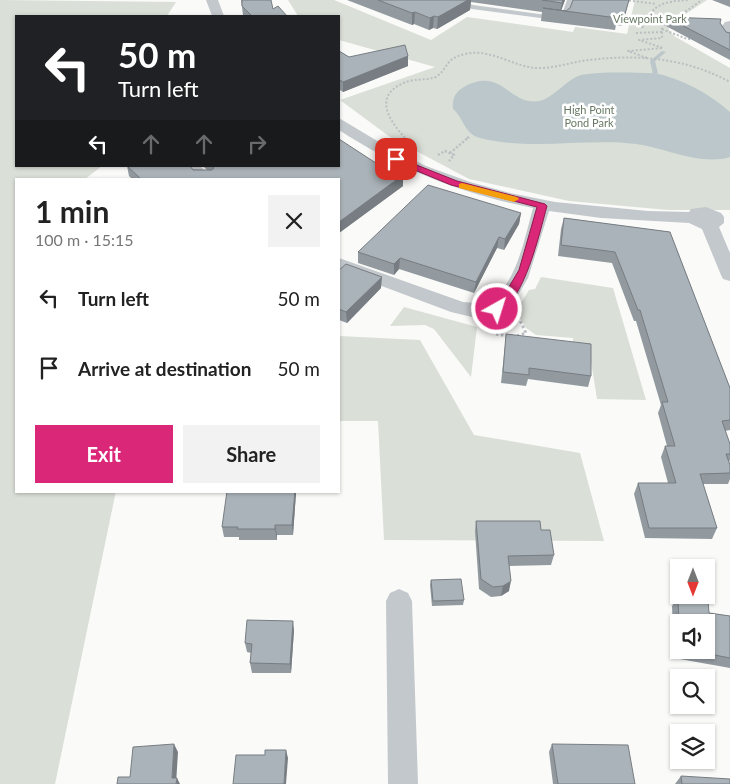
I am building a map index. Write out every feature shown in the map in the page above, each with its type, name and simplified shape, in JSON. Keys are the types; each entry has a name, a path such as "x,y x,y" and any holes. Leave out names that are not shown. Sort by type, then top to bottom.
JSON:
{"street":[{"path":"212,0 218,15"},
{"path":"730,25 726,30 730,36"},
{"path":"340,124 396,159 425,172 454,183 542,206 627,216 712,220 730,275"},
{"path":"191,167 205,178"},
{"path":"340,264 472,311 497,309 507,299 524,270 542,206"},
{"path":"399,601 403,784"}],"lane":[{"path":"448,0 472,7 564,19 570,0"}],"path":[{"path":"625,0 656,4 688,0"},
{"path":"653,0 656,4"},
{"path":"682,14 702,0"},
{"path":"642,28 656,4"},
{"path":"644,22 662,25 662,38 639,40 663,48 628,51 650,59"},
{"path":"636,33 670,30 678,37 688,40 698,39"},
{"path":"405,138 389,120 385,99 389,91 410,81 436,77 442,72 445,65 465,54 486,53 502,56 526,67 540,68 587,59 661,60 689,65 730,82"},
{"path":"449,153 469,137"},
{"path":"435,158 445,152 454,155 447,163"},
{"path":"512,310 522,322 526,333 534,338"},
{"path":"496,334 515,336 526,333"}],"green space":[{"path":"0,0 176,2 168,15 15,15 15,167 101,167 86,178 15,178 15,493 116,493 55,784 0,784"},
{"name":"High Point Pond Park","path":"288,0 334,0 431,40 467,17 573,32 575,27 627,34 635,0 707,0 668,23 669,30 674,36 730,68 730,210 668,210 569,201 469,179 390,137 340,100 435,67 340,40 340,15 297,15"},
{"path":"541,277 613,288 646,400 597,399 589,349 573,348 573,338 536,335 526,328 516,311 529,290 535,289"},
{"path":"404,307 477,327 471,377 434,329 425,325 390,326"},
{"path":"340,336 420,340 474,435 580,453 604,541 384,540 378,421 340,421"}],"shaded area":[{"path":"655,73 676,79 695,88 713,98 730,112 730,157 719,159 695,158 636,144 597,142 519,144 499,142 475,136 467,129 453,109 453,102 458,91 477,82 488,81 497,84 520,98 529,101 539,101 549,97 581,75"}],"building":[{"path":"242,0 271,0 273,9 278,6 286,15 251,15 242,6"},
{"path":"378,0 468,0 438,17 430,18"},
{"path":"542,0 563,0 562,3"},
{"path":"573,0 629,0 625,14 618,13 617,18 543,8 566,11 570,8"},
{"path":"666,17 721,19 720,23 726,32 730,33 730,50"},
{"path":"405,45 408,56 343,82 340,80 340,52 349,57"},
{"path":"340,140 382,167 403,175 340,221 340,178 140,178 128,167 191,167 193,170 212,170 214,168 340,167"},
{"path":"428,185 521,213 505,239 499,237 476,282 400,258 394,264 358,252"},
{"path":"564,218 670,232 730,388 730,420 722,421 730,444 730,454 726,454 730,465 730,473 700,474 717,528 649,528 638,483 676,483 665,446 675,446 662,402 668,402 640,310 638,310 615,252 561,245"},
{"path":"346,264 382,277 346,312 340,309 340,269"},
{"path":"506,334 591,344 591,376 529,368 529,375 503,372"},
{"path":"227,493 295,493 292,525 275,525 275,529 222,527"},
{"path":"476,521 540,521 541,530 550,530 554,555 508,556 511,581 503,586 493,587 481,579"},
{"path":"461,579 464,600 433,601 431,580"},
{"path":"678,604 708,604 709,613 730,616 730,658 715,655 715,614 679,614"},
{"path":"247,620 293,621 290,664 250,663 252,644 245,643"},
{"path":"174,744 172,778 177,778 176,784 117,784 118,777 130,777 133,747"},
{"path":"552,744 628,745 635,784 558,784"},
{"path":"265,750 286,750 284,784 233,784 236,755 265,755"},
{"path":"681,776 730,779 730,784 682,784"}],"waterway":[{"path":"655,73 652,61 664,52"}],"slow traffic":[{"path":"462,186 514,199"}],"route":[{"path":"396,159 454,183 542,206 524,270 507,299 497,309"}],"park label":[{"name":"Viewpoint Park","path":"650,19"}]}
